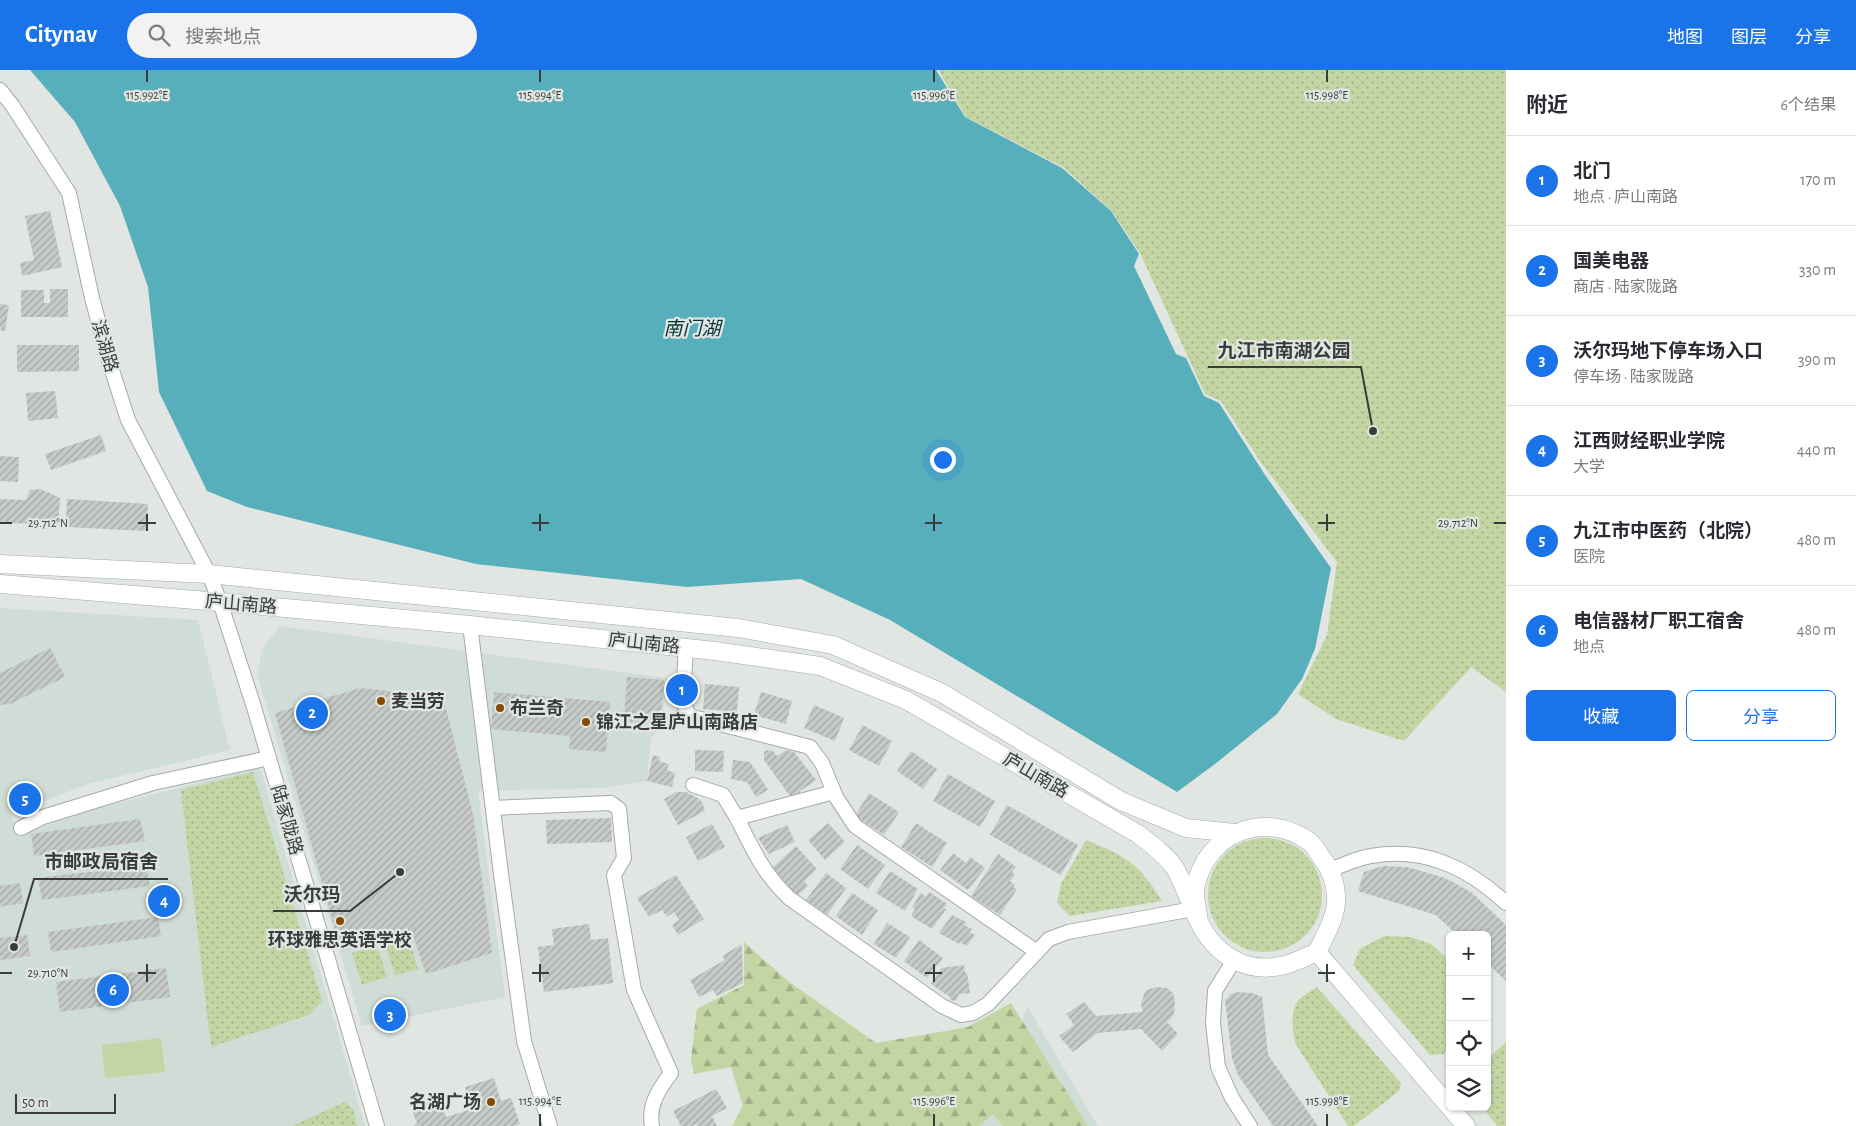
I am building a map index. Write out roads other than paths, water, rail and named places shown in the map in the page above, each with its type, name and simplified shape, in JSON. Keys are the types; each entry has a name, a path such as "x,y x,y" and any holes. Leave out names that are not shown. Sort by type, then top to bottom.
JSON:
{"main road":[{"name":"庐山南路","path":"0,564 209,574 738,628 833,645 942,693 1122,801 1186,828 1235,833"},
{"name":"庐山南路","path":"0,584 470,625 686,647 820,666 906,700 1138,834 1158,850 1174,867 1196,916"},
{"path":"1276,827 1286,829 1311,843 1331,869 1337,896 1331,925 1317,952 1286,964 1272,968 1247,965 1234,960 1221,952 1212,943 1196,916 1195,890 1204,863 1214,849 1235,833 1251,828 1276,827"},
{"path":"1317,952 1466,1126"}],"street":[{"name":"滨湖路","path":"0,90 12,105 69,193 92,298 109,361 128,420 209,574 220,602"},
{"name":"陆家陇路","path":"220,602 269,758 376,1126"},
{"path":"470,625 492,808 524,1041 550,1126"},
{"path":"684,682 686,647"},
{"path":"682,699 689,716 810,747 822,763 834,792 854,826 1037,952"},
{"path":"22,828 43,817 153,783 269,758"},
{"path":"693,785 723,795 737,818 762,868 789,898 942,1006 961,1015 973,1013 988,1004 1049,939 1068,932 1196,916"},
{"path":"737,818 834,792"},
{"path":"492,808 611,803 619,809 624,858 614,875 634,990 671,1073 660,1087 652,1104 652,1126"},
{"path":"1331,869 1368,856 1391,853 1415,854 1457,868 1489,888 1506,903"},
{"path":"1234,960 1215,991 1213,1023 1218,1067 1232,1098 1250,1126"}],"water":[{"name":"南门湖","path":"30,70 936,70 965,117 1062,168 1111,211 1139,254 1134,266 1176,354 1186,358 1204,396 1219,403 1265,475 1331,568 1315,649 1302,679 1277,714 1177,792 890,620 801,579 687,587 476,564 247,507 207,491 159,392 148,287 120,206 75,122"}],"place":[{"name":"九江市南湖公园","path":"1373,431"},
{"name":"北门","path":"682,690"},
{"name":"麦当劳","path":"381,701"},
{"name":"布兰奇","path":"500,708"},
{"name":"国美电器","path":"312,713"},
{"name":"锦江之星庐山南路店","path":"586,722"},
{"name":"九江市中医药（北院）","path":"25,799"},
{"name":"沃尔玛","path":"400,872"},
{"name":"江西财经职业学院","path":"164,901"},
{"name":"环球雅思英语学校","path":"340,921"},
{"name":"市邮政局宿舍","path":"14,947"},
{"name":"电信器材厂职工宿舍","path":"113,990"},
{"name":"沃尔玛地下停车场入口","path":"390,1015"},
{"name":"名湖广场","path":"491,1102"}]}
